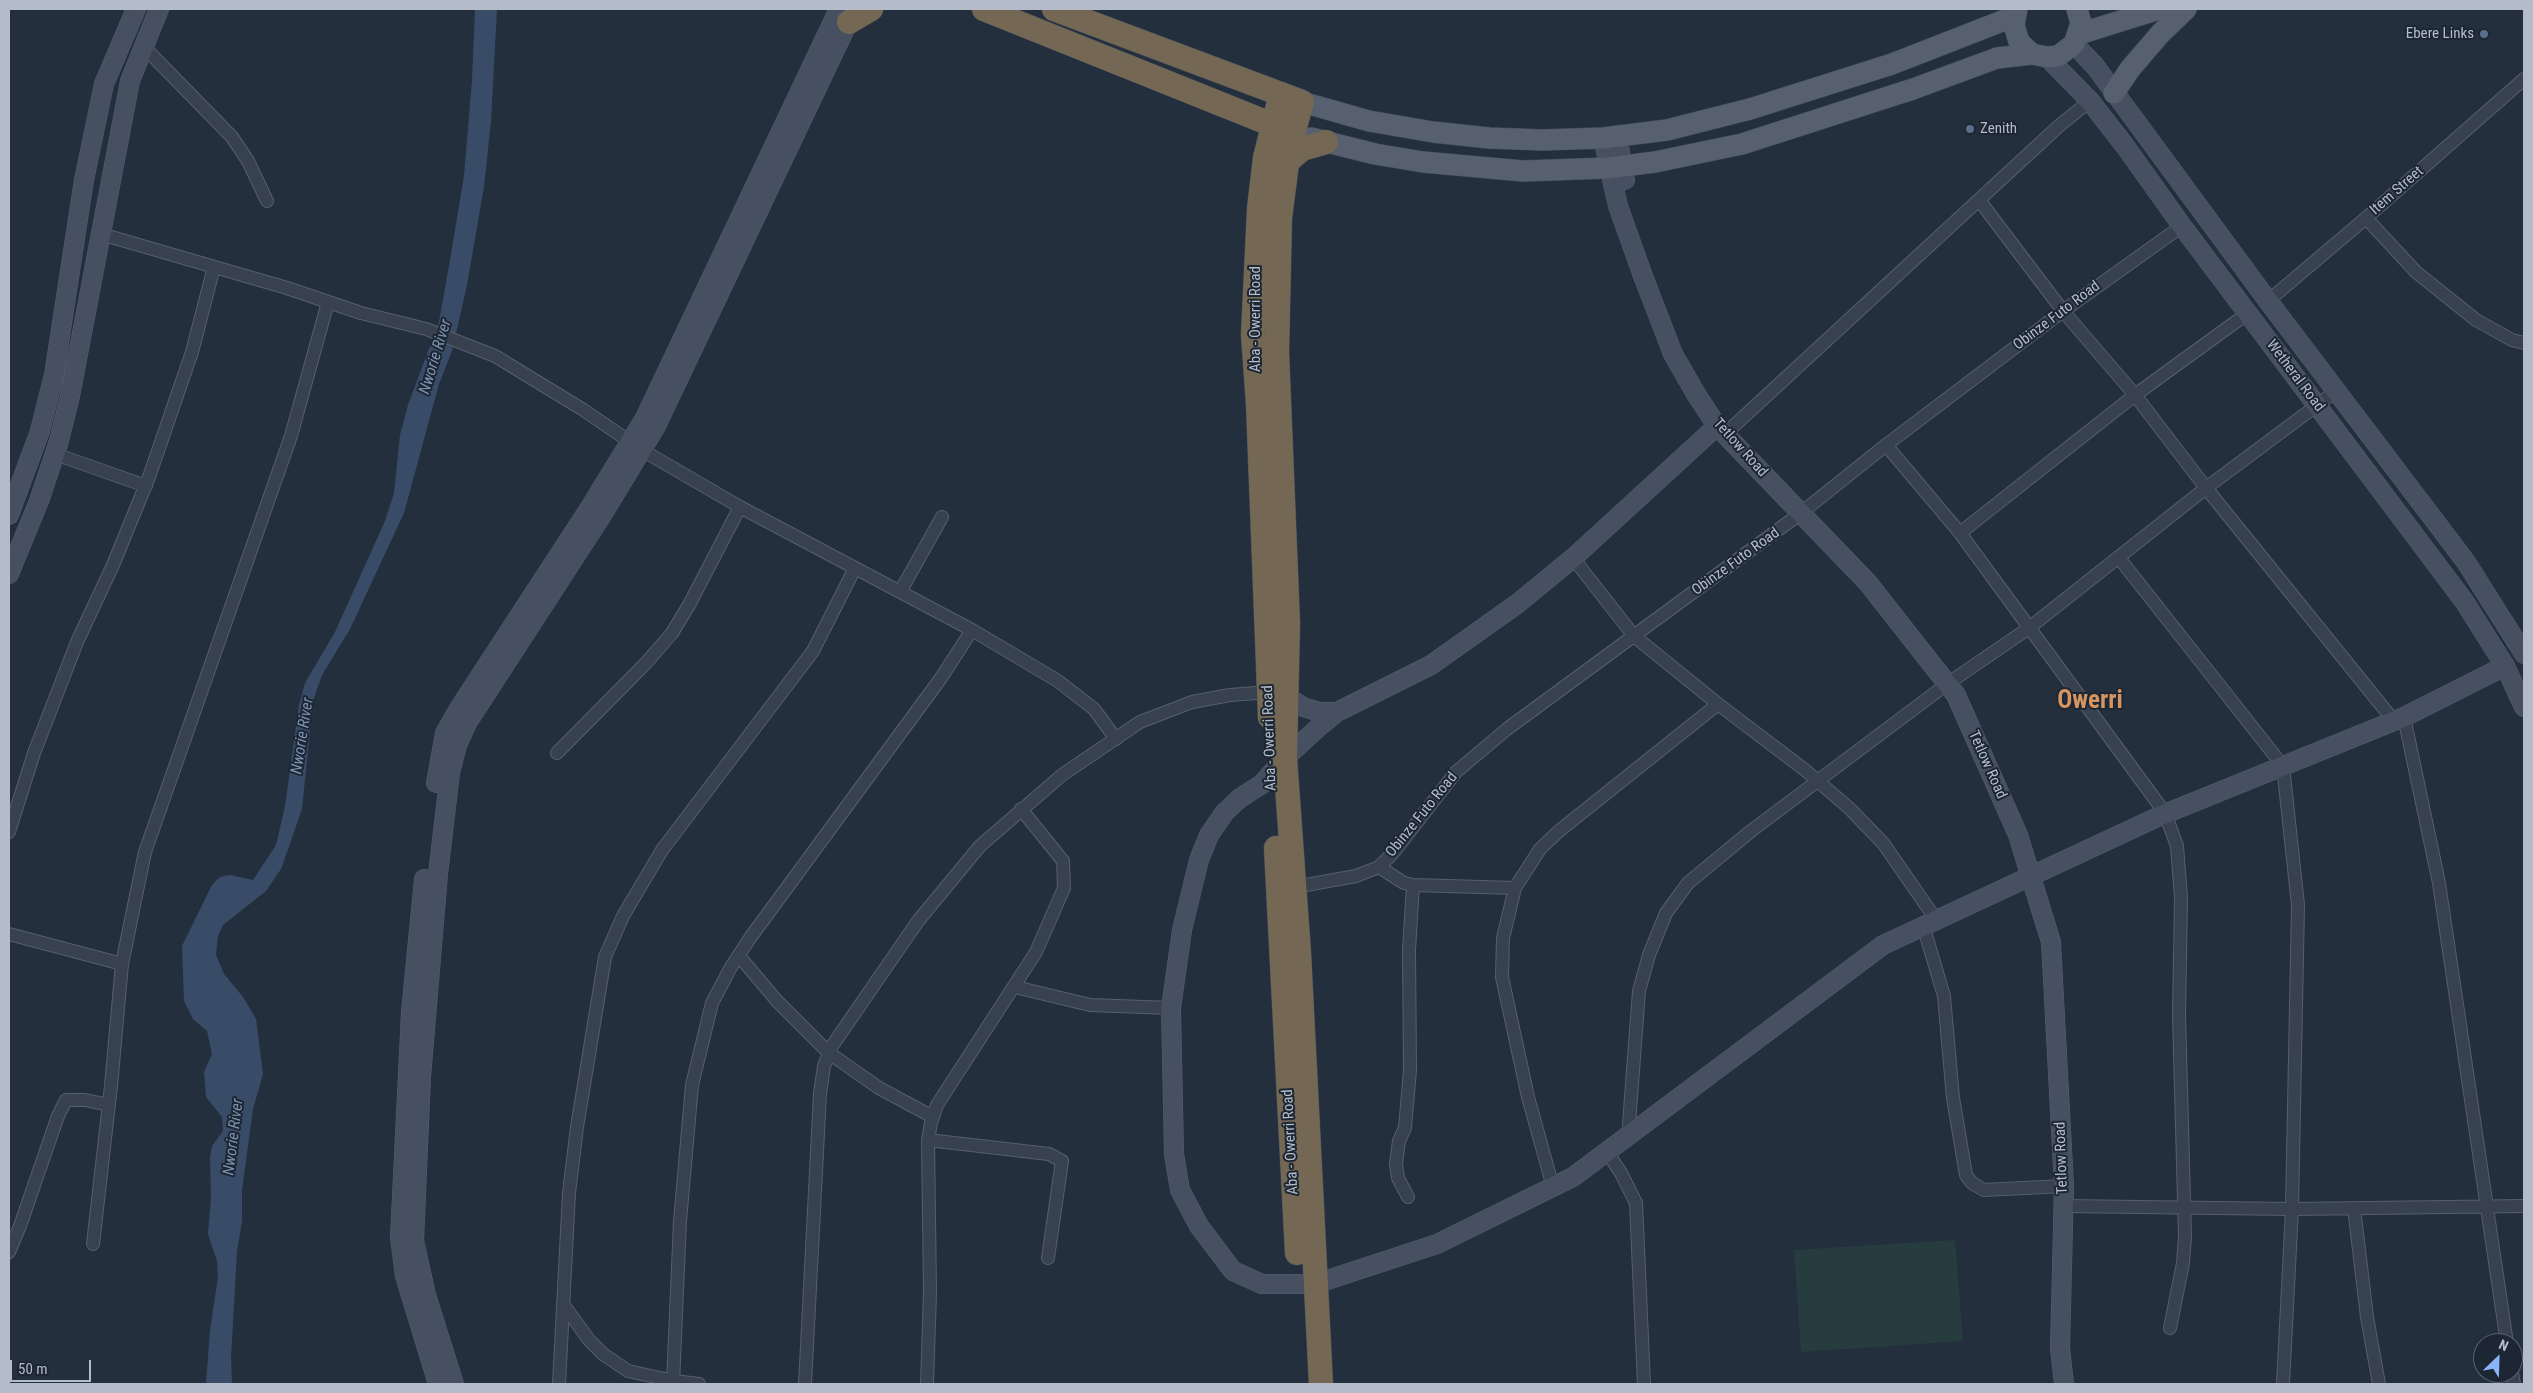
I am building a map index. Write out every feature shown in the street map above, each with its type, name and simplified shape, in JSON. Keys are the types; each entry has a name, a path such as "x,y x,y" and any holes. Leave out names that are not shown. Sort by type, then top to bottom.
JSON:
{"highway":[{"path":"842,13 871,9"},
{"path":"984,9 1034,18 1244,114 1284,129"},
{"path":"1054,9 1292,98"},
{"name":"Aba - Owerri Road","path":"1292,98 1276,160 1259,210 1253,335 1277,693 1278,766 1307,1285 1320,1384"},
{"path":"1244,114 1258,126 1276,160 1302,149 1326,142"},
{"name":"Aba - Owerri Road","path":"1278,766 1295,887 1307,1285 1304,1384"}],"main road":[{"path":"2077,9 2081,23 2077,39"},
{"path":"1284,129 1326,142 1423,162 1481,168 1523,171 1615,167 1655,162 1742,144 1913,89 1997,58 2040,55 2058,56 2077,39 2159,9"},
{"path":"2114,93 2136,62 2186,9"},
{"path":"1292,98 1369,121 1433,132 1543,140 1610,137 1667,130 1750,109 1892,64 2015,11 2015,34 2019,42 2040,55"}],"street":[{"path":"9,574 39,502 55,454 70,396 130,81 159,9"},
{"path":"9,515 14,492 40,431 54,375 84,180 101,93 134,13 151,26"},
{"path":"454,1384 426,1295 414,1241 421,1077 438,864 450,773 457,745 467,723 694,348 842,13"},
{"name":"Wetheral Road","path":"2077,39 2114,93 2466,562 2524,654"},
{"path":"143,46 232,137 248,162 267,201"},
{"name":"Wetheral Road","path":"2040,55 2090,101 2464,600 2504,666 2524,707"},
{"name":"Item Street","path":"2268,300 2366,218 2524,79"},
{"path":"2090,101 1721,430 1573,558 1516,604 1431,665 1337,712 1278,766 1262,784 1240,798 1225,812 1209,835 1199,860 1182,930 1171,1008 1174,1154 1180,1190 1198,1226 1233,1271 1262,1284 1307,1285 1437,1244 1573,1177 1883,945 2030,874 2165,813 2399,719 2455,689 2504,666"},
{"name":"Tetlow Road","path":"1610,137 1615,167 1618,206 1673,354 1721,430 1868,583 1956,695 2018,835 2051,942 2064,1186 2060,1348 2064,1384"},
{"path":"1979,200 2063,311 2135,395 2206,488 2399,719 2439,883 2505,1333"},
{"path":"2366,218 2416,272 2476,320 2512,340 2524,343"},
{"name":"Obinze Futo Road","path":"1295,887 1356,876 1378,867 1393,853 1456,772 1506,730 1801,514 1886,446 2063,311 2182,226"},
{"path":"101,234 360,313 426,329 464,342 495,356 538,381 636,446 740,508 972,630 1076,694 1094,709 1116,738"},
{"path":"9,832 34,753 77,642 113,565 146,486 192,352 214,267"},
{"path":"92,1244 109,1105 122,964 145,852 291,436 328,302"},
{"path":"1960,533 2135,395 2248,313"},
{"path":"1628,1137 1639,991 1649,956 1666,913 1688,883 1751,831 1947,684 2029,628 2206,488 2336,391"},
{"path":"438,1384 405,1276 400,1237 400,1210 411,1012 430,823 442,745 446,733 460,707 636,446"},
{"path":"1886,446 1960,533 2165,813 2177,846 2180,872 2179,1015 2184,1208 2183,1264 2170,1328"},
{"path":"55,454 146,486"},
{"path":"14,492 39,502"},
{"path":"557,753 646,663 672,632 690,605 740,508"},
{"path":"900,592 942,517"},
{"path":"1573,558 1634,636 1718,704 1819,781 1883,843 1930,923 1944,996 1953,1098 1966,1175 1972,1183 1984,1190 2064,1186"},
{"path":"2119,558 2283,766 2298,905 2292,1209 2283,1384"},
{"path":"559,1384 569,1193 577,1127 605,957 614,935 662,850 813,651 855,568"},
{"path":"673,1383 680,1221 692,1085 712,1003 739,956 941,678 972,630"},
{"path":"805,1384 820,1094 824,1066 829,1053 918,921 980,846 1062,775 1140,722 1192,702 1230,695 1277,693 1303,707 1320,712 1337,712"},
{"path":"1553,1187 1528,1097 1502,977 1502,938 1514,888 1540,849 1559,831 1718,704"},
{"path":"927,1384 930,1292 928,1140 933,1117 937,1105 1036,952 1064,888 1063,861 1022,809"},
{"path":"1378,867 1404,883 1413,885 1514,888"},
{"path":"1408,1196 1398,1178 1396,1164 1399,1141 1405,1128 1410,1070 1409,950 1413,885"},
{"path":"9,934 122,964"},
{"path":"739,956 777,1001 829,1053 879,1088 933,1117"},
{"path":"1015,987 1090,1005 1171,1008"},
{"path":"9,1252 20,1226 58,1116 66,1100 85,1100 109,1105"},
{"path":"928,1140 1049,1154 1062,1161 1048,1258"},
{"path":"1607,1152 1621,1173 1636,1203 1644,1384"},
{"path":"2063,1206 2292,1209 2524,1206"},
{"path":"2354,1208 2379,1384"},
{"path":"563,1304 589,1340 603,1354 628,1371 673,1383 699,1384"}],"green space":[{"path":"1955,1240 1963,1341 1801,1352 1794,1250"}],"water":[{"name":"Nworie River","path":"475,9 497,9 491,121 484,187 467,285 452,351 439,384 404,513 350,629 322,675 313,701 302,809 281,869 266,891 223,925 218,936 216,955 224,974 243,997 256,1019 263,1074 253,1109 242,1190 242,1221 237,1251 231,1357 232,1384 206,1384 210,1330 218,1277 217,1261 208,1234 211,1198 210,1157 212,1146 223,1131 222,1117 206,1097 204,1072 212,1054 207,1031 193,1019 184,1001 182,946 212,885 220,877 230,875 253,880 276,845 285,806 299,705 305,683 335,632 385,521 394,493 400,435 408,405 439,322 450,260 464,176 472,80"}],"place":[{"name":"Ebere Links","path":"2484,34"},
{"name":"Zenith","path":"1970,129"}],"district":[{"name":"Owerri","path":"2090,702"}]}
